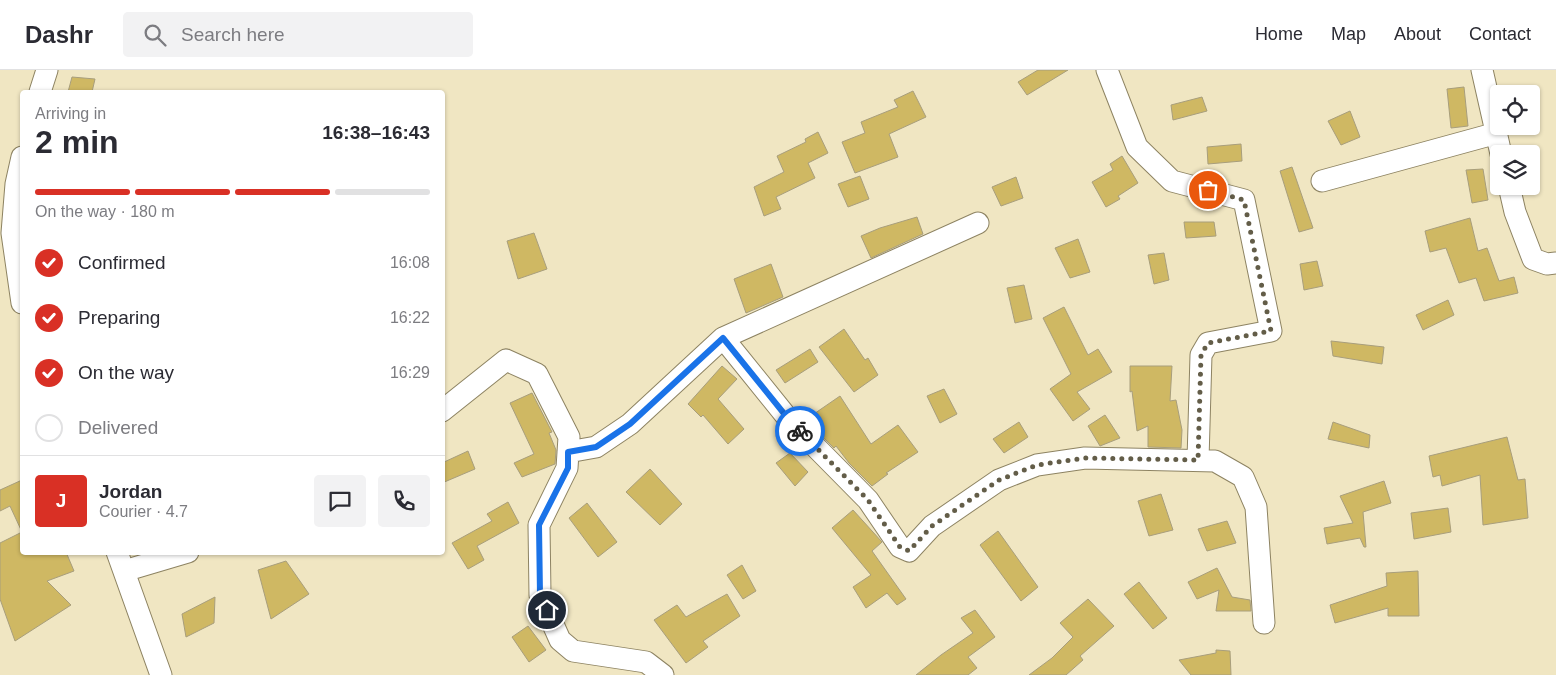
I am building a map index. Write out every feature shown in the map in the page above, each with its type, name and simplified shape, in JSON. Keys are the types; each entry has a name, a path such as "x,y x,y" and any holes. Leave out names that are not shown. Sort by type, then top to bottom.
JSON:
{"street":[{"path":"41,90 47,70"},
{"path":"1107,70 1137,146 1172,181 1244,200 1271,331 1208,343 1201,355 1198,460"},
{"path":"1322,181 1499,144 1482,70"},
{"path":"20,166 6,236 20,295"},
{"path":"1511,195 1515,212 1533,259 1547,264 1556,263"},
{"path":"568,452 596,447 630,424 723,338 978,223"},
{"path":"723,338 790,421 868,500 900,547 909,551 932,526 999,480 1037,465 1085,458 1215,461 1244,477 1256,507 1264,623"},
{"path":"445,409 506,360 536,374 569,437 568,468 539,525 540,595 560,640 573,651 646,662 663,675"},
{"path":"161,675 121,562 168,555"}],"building":[{"path":"1038,70 1068,70 1027,95 1018,82"},
{"path":"72,77 95,79 92,90 69,90"},
{"path":"1464,87 1468,126 1451,128 1447,89"},
{"path":"913,91 926,117 889,134 898,157 855,173 842,142 865,133 861,122 898,107 894,100"},
{"path":"1202,97 1207,111 1173,120 1171,105"},
{"path":"1350,111 1360,137 1341,145 1328,121"},
{"path":"818,132 828,153 808,163 815,178 776,197 781,209 764,216 754,187 784,172 777,156 806,142 805,139"},
{"path":"1241,144 1242,161 1208,164 1207,147"},
{"path":"1122,156 1138,183 1118,196 1120,199 1106,207 1092,182 1113,170 1110,164"},
{"path":"1292,167 1313,228 1299,232 1280,171"},
{"path":"1483,169 1488,200 1472,203 1466,170"},
{"path":"860,176 869,199 848,207 838,184"},
{"path":"1016,177 1023,198 1001,206 992,187"},
{"path":"917,217 923,234 871,258 861,236"},
{"path":"1470,218 1478,251 1487,248 1499,281 1514,277 1518,293 1484,301 1476,278 1459,283 1446,248 1430,252 1425,231"},
{"path":"1184,222 1214,222 1216,236 1186,238"},
{"path":"534,233 547,269 518,279 507,241"},
{"path":"1078,239 1090,272 1070,278 1055,248"},
{"path":"1164,253 1169,280 1154,284 1148,255"},
{"path":"1317,261 1323,286 1304,290 1300,264"},
{"path":"771,264 783,297 746,313 734,279"},
{"path":"1024,285 1032,319 1015,323 1007,288"},
{"path":"1448,300 1454,315 1423,330 1416,315"},
{"path":"1064,307 1088,355 1098,349 1112,372 1077,392 1090,409 1073,421 1050,389 1071,374 1043,318"},
{"path":"844,329 865,360 868,358 878,375 854,392 819,347"},
{"path":"1331,341 1384,347 1382,364 1333,356"},
{"path":"810,349 818,362 785,383 776,370"},
{"path":"722,366 737,379 718,399 744,429 728,444 703,415 701,417 688,404"},
{"path":"1130,366 1172,366 1170,401 1176,400 1182,430 1181,448 1148,447 1148,426 1137,431 1132,391 1130,392"},
{"path":"944,389 957,414 940,423 927,396"},
{"path":"532,393 552,432 549,433 556,450 555,464 522,477 514,463 534,454 510,403"},
{"path":"840,396 871,444 898,425 918,452 886,473 888,474 872,486 849,463 836,446 834,448 817,431 808,418"},
{"path":"1105,415 1120,438 1100,446 1088,426"},
{"path":"1019,422 1028,437 1004,453 993,439"},
{"path":"1333,422 1370,435 1369,448 1328,439"},
{"path":"1507,437 1518,480 1525,479 1528,518 1483,525 1480,475 1442,486 1440,475 1433,477 1429,456"},
{"path":"468,451 475,469 445,482 445,462"},
{"path":"790,453 808,472 795,486 776,463"},
{"path":"650,469 682,504 660,525 626,492"},
{"path":"20,481 20,528 10,506 0,511 0,490"},
{"path":"1384,481 1391,503 1363,512 1366,547 1364,547 1360,538 1327,544 1324,528 1353,523 1340,496"},
{"path":"1161,494 1173,530 1149,536 1138,501"},
{"path":"508,502 519,523 477,546 484,560 468,569 452,543 492,521 487,514"},
{"path":"587,503 617,542 598,557 569,518"},
{"path":"1448,508 1451,532 1414,539 1411,513"},
{"path":"853,510 882,542 872,551 906,599 897,605 887,593 866,608 853,587 871,575 832,528"},
{"path":"1227,521 1236,543 1207,551 1198,529"},
{"path":"998,531 1038,587 1021,601 980,545"},
{"path":"20,533 20,555 67,555 74,571 47,581 71,605 15,641 0,599 0,543"},
{"path":"286,561 309,594 271,619 258,570"},
{"path":"742,565 756,591 743,599 727,575"},
{"path":"1217,568 1232,597 1250,600 1251,611 1216,611 1219,590 1197,599 1188,582"},
{"path":"1418,571 1419,616 1388,616 1388,608 1335,623 1330,605 1387,586 1386,573"},
{"path":"1139,582 1167,618 1153,629 1124,594"},
{"path":"727,594 740,616 703,641 708,647 686,663 654,620 677,605 686,617"},
{"path":"215,597 214,623 186,637 182,614"},
{"path":"1088,599 1114,626 1080,656 1083,660 1066,675 1029,675 1052,658 1073,637 1060,623"},
{"path":"975,610 995,637 968,657 977,668 968,675 916,675 973,633 961,618"},
{"path":"528,626 546,650 529,662 512,637"},
{"path":"1216,650 1230,651 1231,675 1191,675 1179,660 1216,653"}],"way so far":[{"path":"800,431 868,500 900,547 909,551 932,526 999,480 1037,465 1085,458 1198,460 1201,355 1208,343 1271,331 1244,200 1208,190"}],"route":[{"path":"547,610 540,595 539,525 568,468 568,452 596,447 630,424 723,338 800,431"}]}
